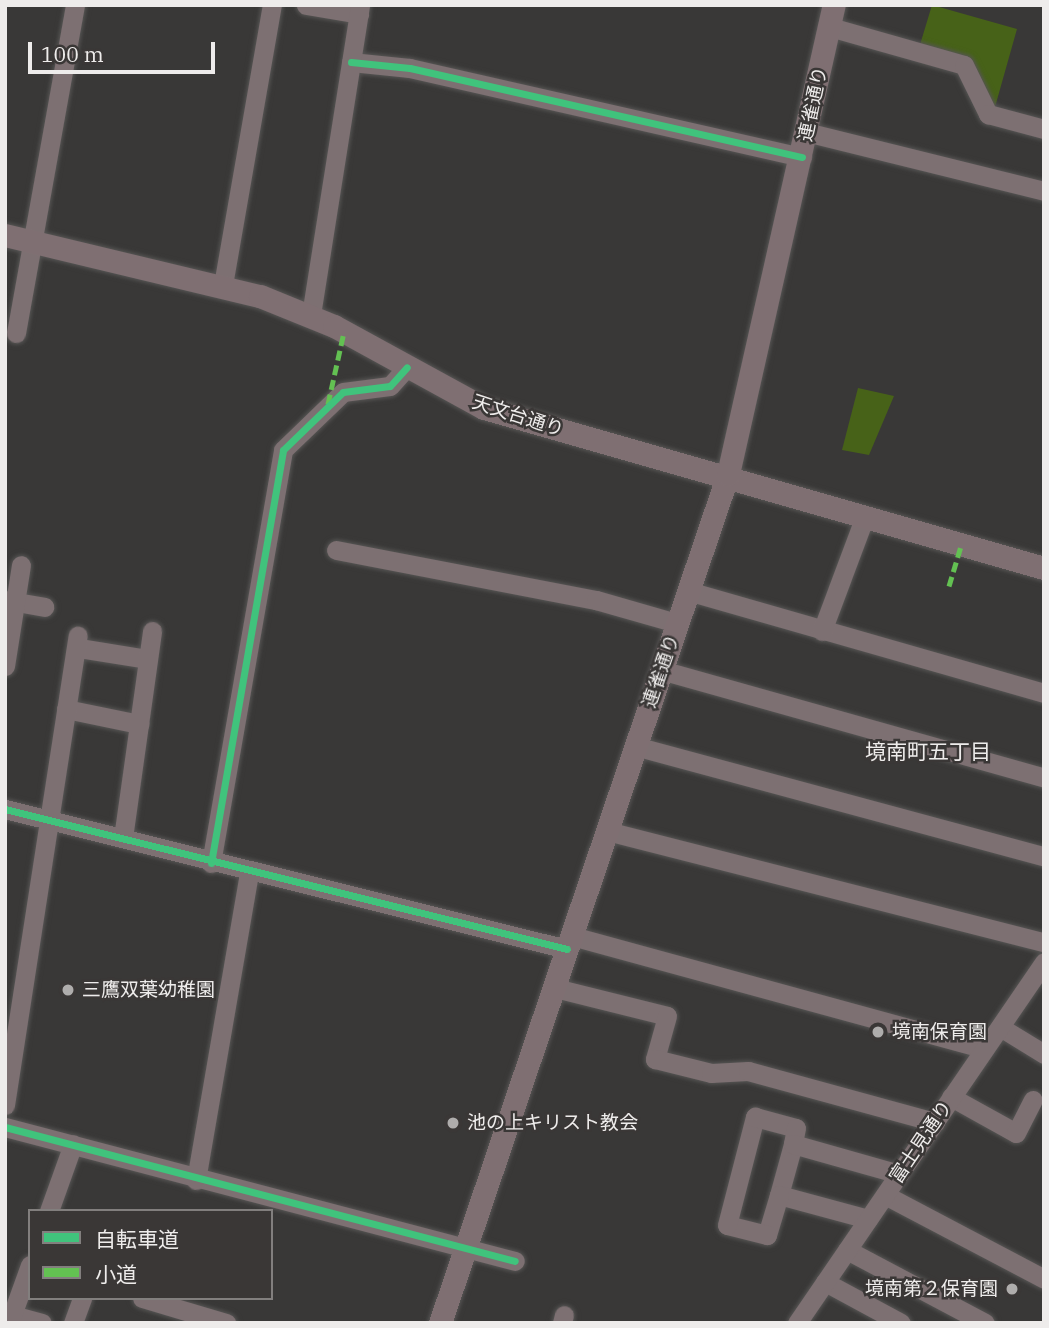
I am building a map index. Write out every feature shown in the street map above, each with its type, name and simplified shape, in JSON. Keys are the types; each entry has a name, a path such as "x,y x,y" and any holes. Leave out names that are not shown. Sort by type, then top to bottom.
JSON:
{"main road":[{"name":"連雀通り","path":"440,1323 728,474 832,16"},
{"name":"天文台通り","path":"5,235 223,285 311,315 484,408 728,474 1044,568"}],"street":[{"path":"16,332 35,242 75,5"},
{"path":"223,285 272,5"},
{"path":"306,5 359,10 311,315"},
{"path":"832,16 964,65 988,114 1044,129"},
{"path":"351,62 410,68 802,157"},
{"path":"806,132 1044,191"},
{"path":"211,863 283,450 343,392 390,386 407,367"},
{"path":"822,631 865,516"},
{"path":"336,550 596,600 677,623"},
{"path":"5,666 10,601 21,565"},
{"path":"688,591 1044,693"},
{"path":"10,601 44,607"},
{"path":"123,838 152,631"},
{"path":"5,1105 78,642 148,659"},
{"path":"661,670 1044,778"},
{"path":"66,709 139,724"},
{"path":"635,746 1044,856"},
{"path":"5,809 249,873 570,943 984,1049"},
{"path":"607,831 1044,942"},
{"path":"196,1180 249,873"},
{"name":"富士見通り","path":"797,1323 1044,962"},
{"path":"555,988 667,1016 655,1059 711,1073 748,1071 935,1122"},
{"path":"1000,1027 1044,1054"},
{"path":"951,1097 1016,1133 1033,1100"},
{"path":"755,1117 796,1128 793,1144 767,1235 727,1225 755,1117"},
{"path":"5,1127 196,1180 271,1209"},
{"path":"51,1209 73,1144"},
{"path":"793,1144 899,1174"},
{"path":"779,1195 868,1219"},
{"path":"885,1195 1044,1279"},
{"path":"274,1210 515,1261"},
{"path":"847,1250 985,1323"},
{"path":"28,1269 8,1314 42,1323"},
{"path":"825,1282 901,1323"},
{"path":"73,1323 81,1300"},
{"path":"149,1300 226,1323"}],"green space":[{"path":"932,5 1017,29 995,107 966,61 919,48"},
{"path":"858,388 894,396 869,455 842,450"}],"marked path":[{"path":"328,404 344,332"},
{"path":"949,586 961,546"}],"cycle path":[{"path":"351,62 410,68 802,157"},
{"path":"211,863 283,450 343,392 390,386 407,367"},
{"path":"5,809 567,949"},
{"path":"5,1127 515,1261"}],"place":[{"name":"三鷹双葉幼稚園","path":"68,990"},
{"name":"境南保育園","path":"878,1032"},
{"name":"池の上キリスト教会","path":"453,1123"},
{"name":"境南第２保育園","path":"1012,1289"}],"district":[{"name":"境南町五丁目","path":"928,751"}]}
